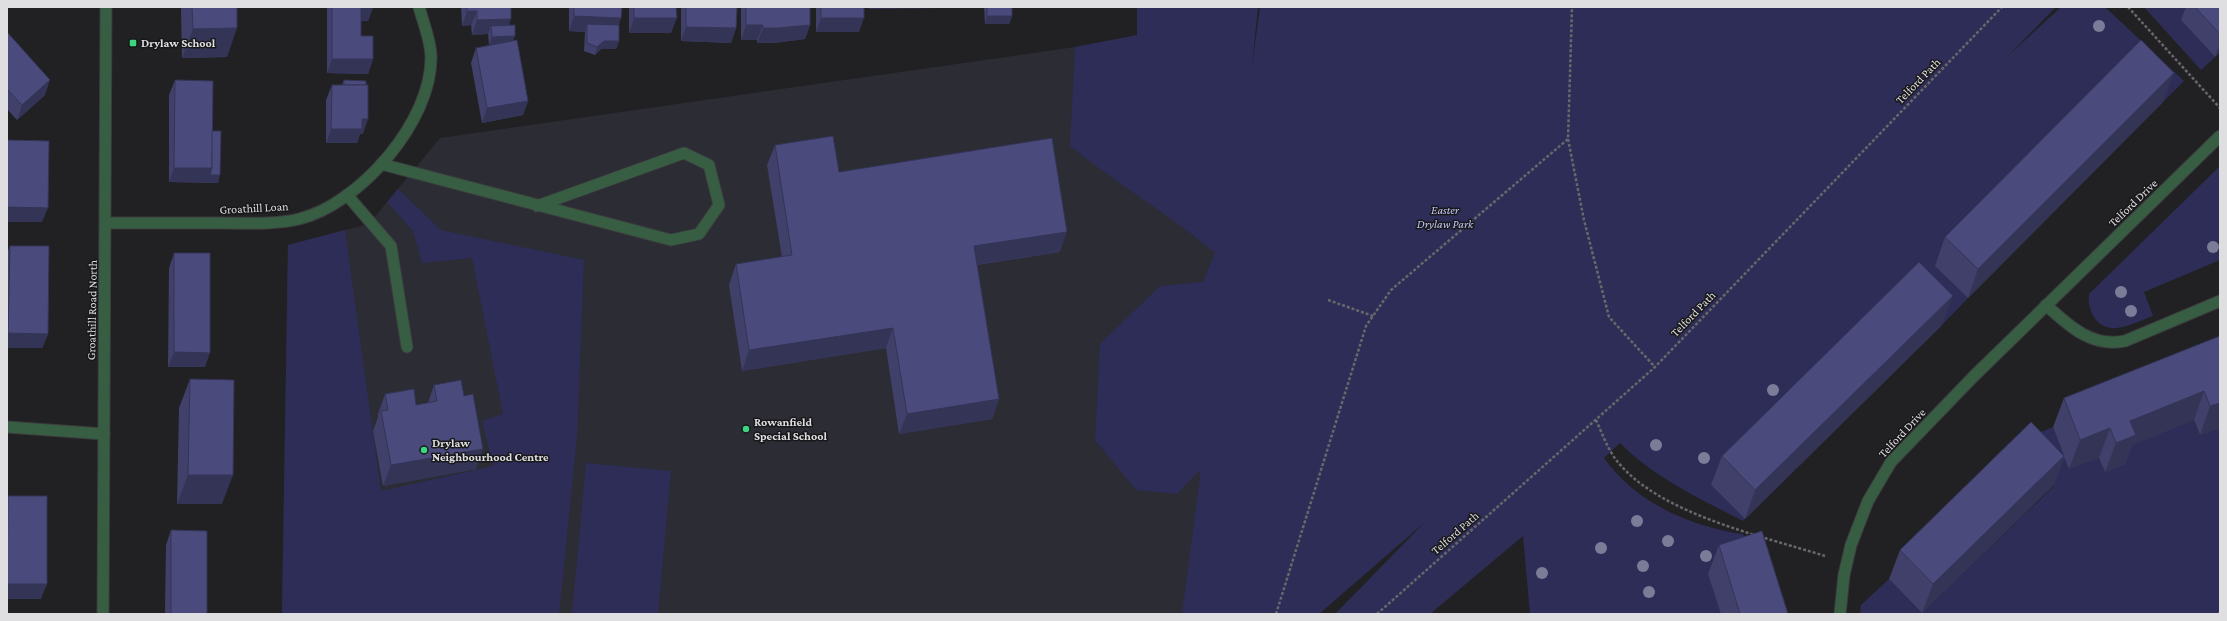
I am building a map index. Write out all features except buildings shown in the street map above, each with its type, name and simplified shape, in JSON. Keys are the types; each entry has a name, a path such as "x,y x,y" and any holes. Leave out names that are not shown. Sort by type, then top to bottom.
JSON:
{"street":[{"name":"Groathill Road North","path":"103,614 106,7"},
{"name":"Groathill Loan","path":"106,223 259,223 300,219 327,207 347,195 381,164 400,143 414,119 426,88 431,56 419,7"},
{"name":"Telford Drive","path":"1840,614 1847,563 1863,514 1875,488 1891,462 2046,306 2220,136"},
{"path":"381,164 537,206 671,240 699,234 719,205 709,165 684,153 537,206"},
{"path":"347,195 391,246 407,347"},
{"path":"2046,306 2079,333 2098,341 2115,343 2125,341 2220,301"},
{"path":"7,427 104,434"}],"path":[{"path":"1572,7 1568,139 1584,220 1609,317 1655,367"},
{"name":"Telford Path","path":"1377,614 1655,367 2002,7"},
{"path":"2128,7 2220,108"},
{"path":"1276,614 1366,326 1391,290 1568,139"},
{"path":"1328,300 1373,316"},
{"path":"1596,420 1616,460 1634,478 1659,496 1702,516 1847,563"}],"shaded area":[{"name":"Rowanfield Special School","path":"1257,13 1184,614 282,614 288,245 369,224 440,138 1075,47"}],"green space":[{"name":"Easter Drylaw Park","path":"1137,7 1258,7 1252,66 1260,7 2056,7 2007,57 2061,7 2105,7 2184,81 2163,102 2131,70 1968,298 1942,325 1909,291 1711,485 1745,519 1743,521 1678,487 1648,467 1620,443 1604,458 1617,474 1632,488 1648,500 1666,510 1704,526 1743,534 1751,554 1721,614 1530,614 1523,536 1430,614 1335,614 1424,523 1319,614 1182,614 1201,469 1177,494 1136,490 1095,440 1100,344 1160,286 1203,282 1215,253 1180,225 1070,146 1075,47 1137,35"},
{"path":"2144,7 2195,7 2181,20 2215,57 2201,70"},
{"path":"2220,166 2220,260 2144,292 2153,316 2130,325 2117,328 2110,328 2099,323 2092,313 2089,294"},
{"path":"398,189 441,230 584,260 577,437 559,614 282,614 288,245 345,230 381,491 493,466 482,421 503,414 472,258 422,263 413,231 387,202"},
{"path":"2194,420 2200,435 2220,428 2220,614 1860,614 1861,605 1889,579 1922,613 2054,486 2036,434 2053,427 2069,469 2099,458 2105,472 2119,450"},
{"path":"586,463 671,471 658,614 572,614"}],"place":[{"name":"Drylaw School","path":"133,43"},
{"name":"Rowanfield Special School","path":"746,429"},
{"name":"Drylaw Neighbourhood Centre","path":"424,450"}]}
